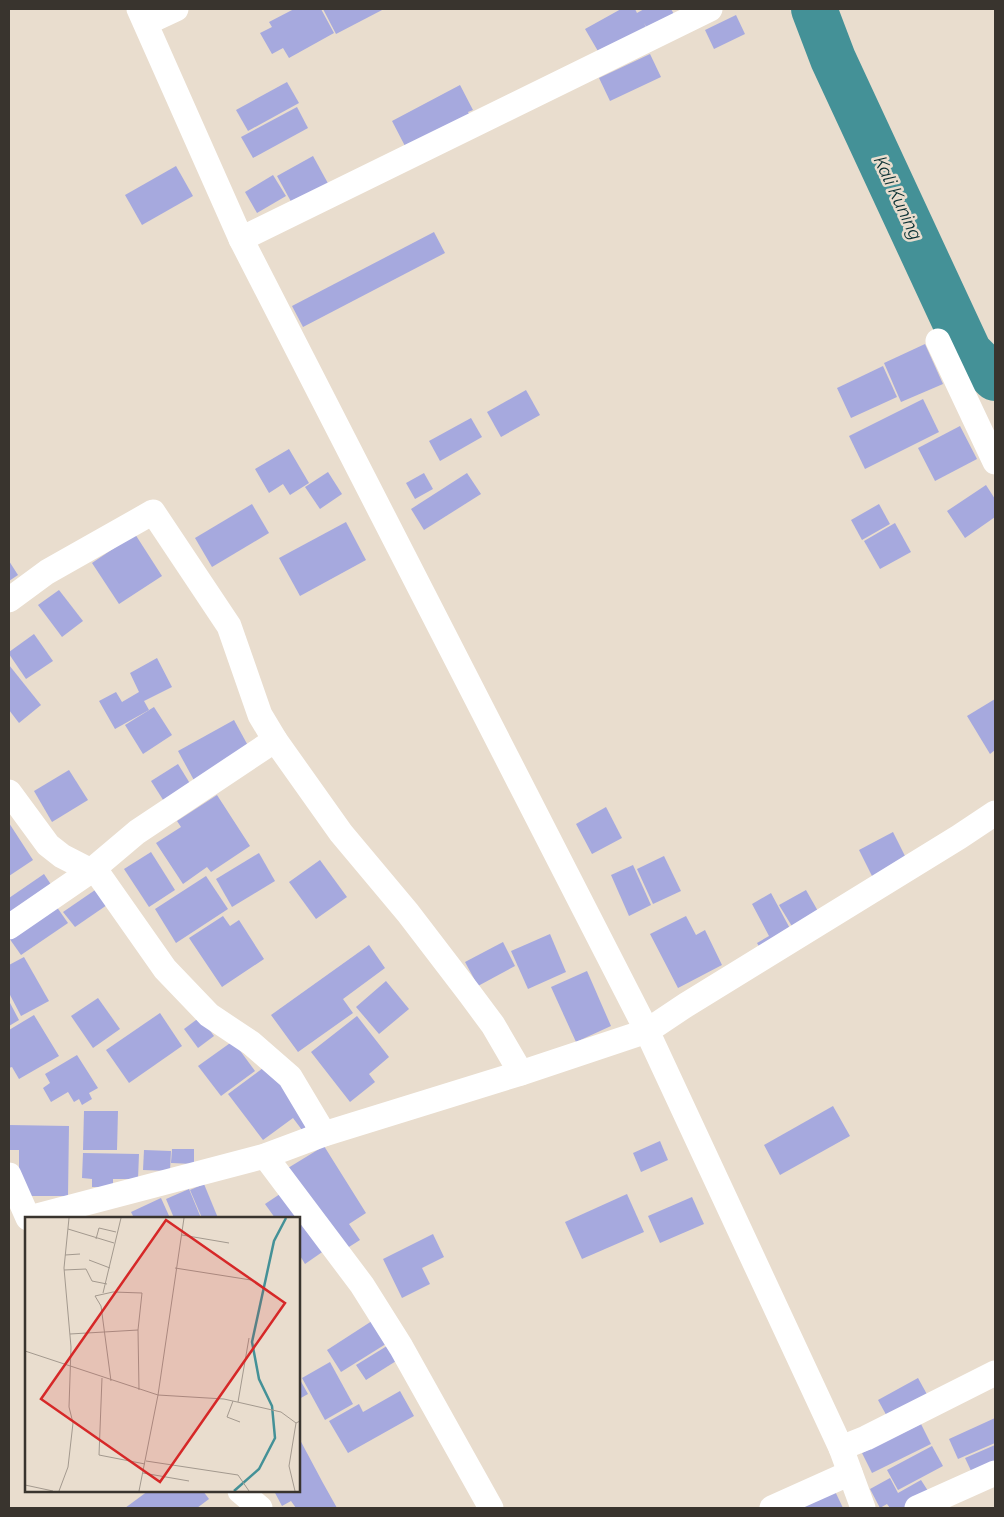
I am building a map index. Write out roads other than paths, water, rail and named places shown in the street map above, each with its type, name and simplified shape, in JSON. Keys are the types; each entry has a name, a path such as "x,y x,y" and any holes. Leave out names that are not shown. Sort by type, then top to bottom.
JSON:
{"street":[{"path":"176,9 142,16 241,239 647,1031 841,1448 863,1508"},
{"path":"241,239 710,9"},
{"path":"938,341 995,462"},
{"path":"9,600 47,572 153,512 229,626 260,715 275,740 341,833 408,913 493,1025 521,1073"},
{"path":"9,928 92,870 136,832 275,740"},
{"path":"9,792 48,844 62,856 99,875 165,969 210,1015 251,1044 290,1077 324,1134"},
{"path":"36,1217 265,1156 324,1134 521,1073 647,1031 995,813"},
{"path":"265,1156 362,1285 402,1347 491,1508"},
{"path":"9,1175 27,1217"},
{"path":"9,1224 25,1220"},
{"path":"841,1448 866,1438 995,1373"},
{"path":"916,1508 995,1473"},
{"path":"772,1508 850,1474"},
{"path":"241,1492 260,1508"}],"waterway":[{"name":"Kali Kuning","path":"814,9 833,59 969,352 995,378"}]}
